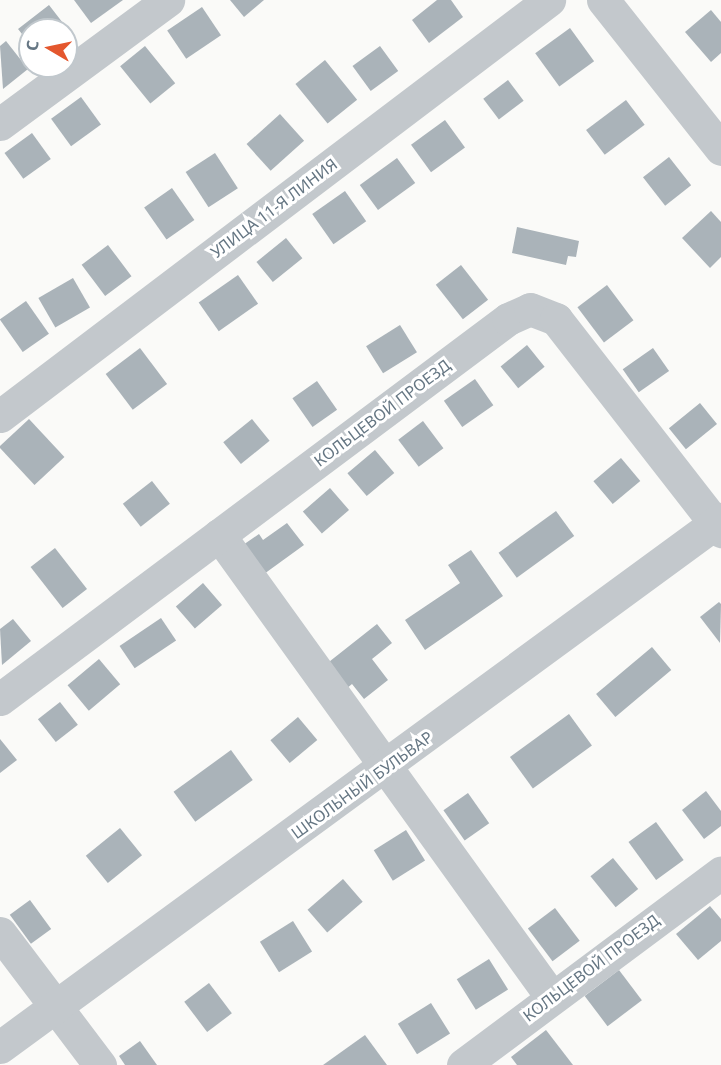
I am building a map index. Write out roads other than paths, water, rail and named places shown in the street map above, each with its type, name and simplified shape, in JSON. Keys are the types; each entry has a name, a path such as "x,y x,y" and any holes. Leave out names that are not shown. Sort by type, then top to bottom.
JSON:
{"lane":[{"path":"0,124 168,0"},
{"name":"УЛИЦА 11-Я ЛИНИЯ","path":"0,416 549,0"},
{"path":"603,0 721,149"},
{"name":"КОЛЬЦЕВОЙ ПРОЕЗД","path":"0,699 508,319 530,309 556,319 719,524"},
{"name":"ШКОЛЬНЫЙ БУЛЬВАР","path":"0,1047 54,1004 387,769 719,524"},
{"path":"219,535 550,995"},
{"name":"КОЛЬЦЕВОЙ ПРОЕЗД","path":"463,1065 550,995 721,873"},
{"path":"0,933 100,1065"}]}
